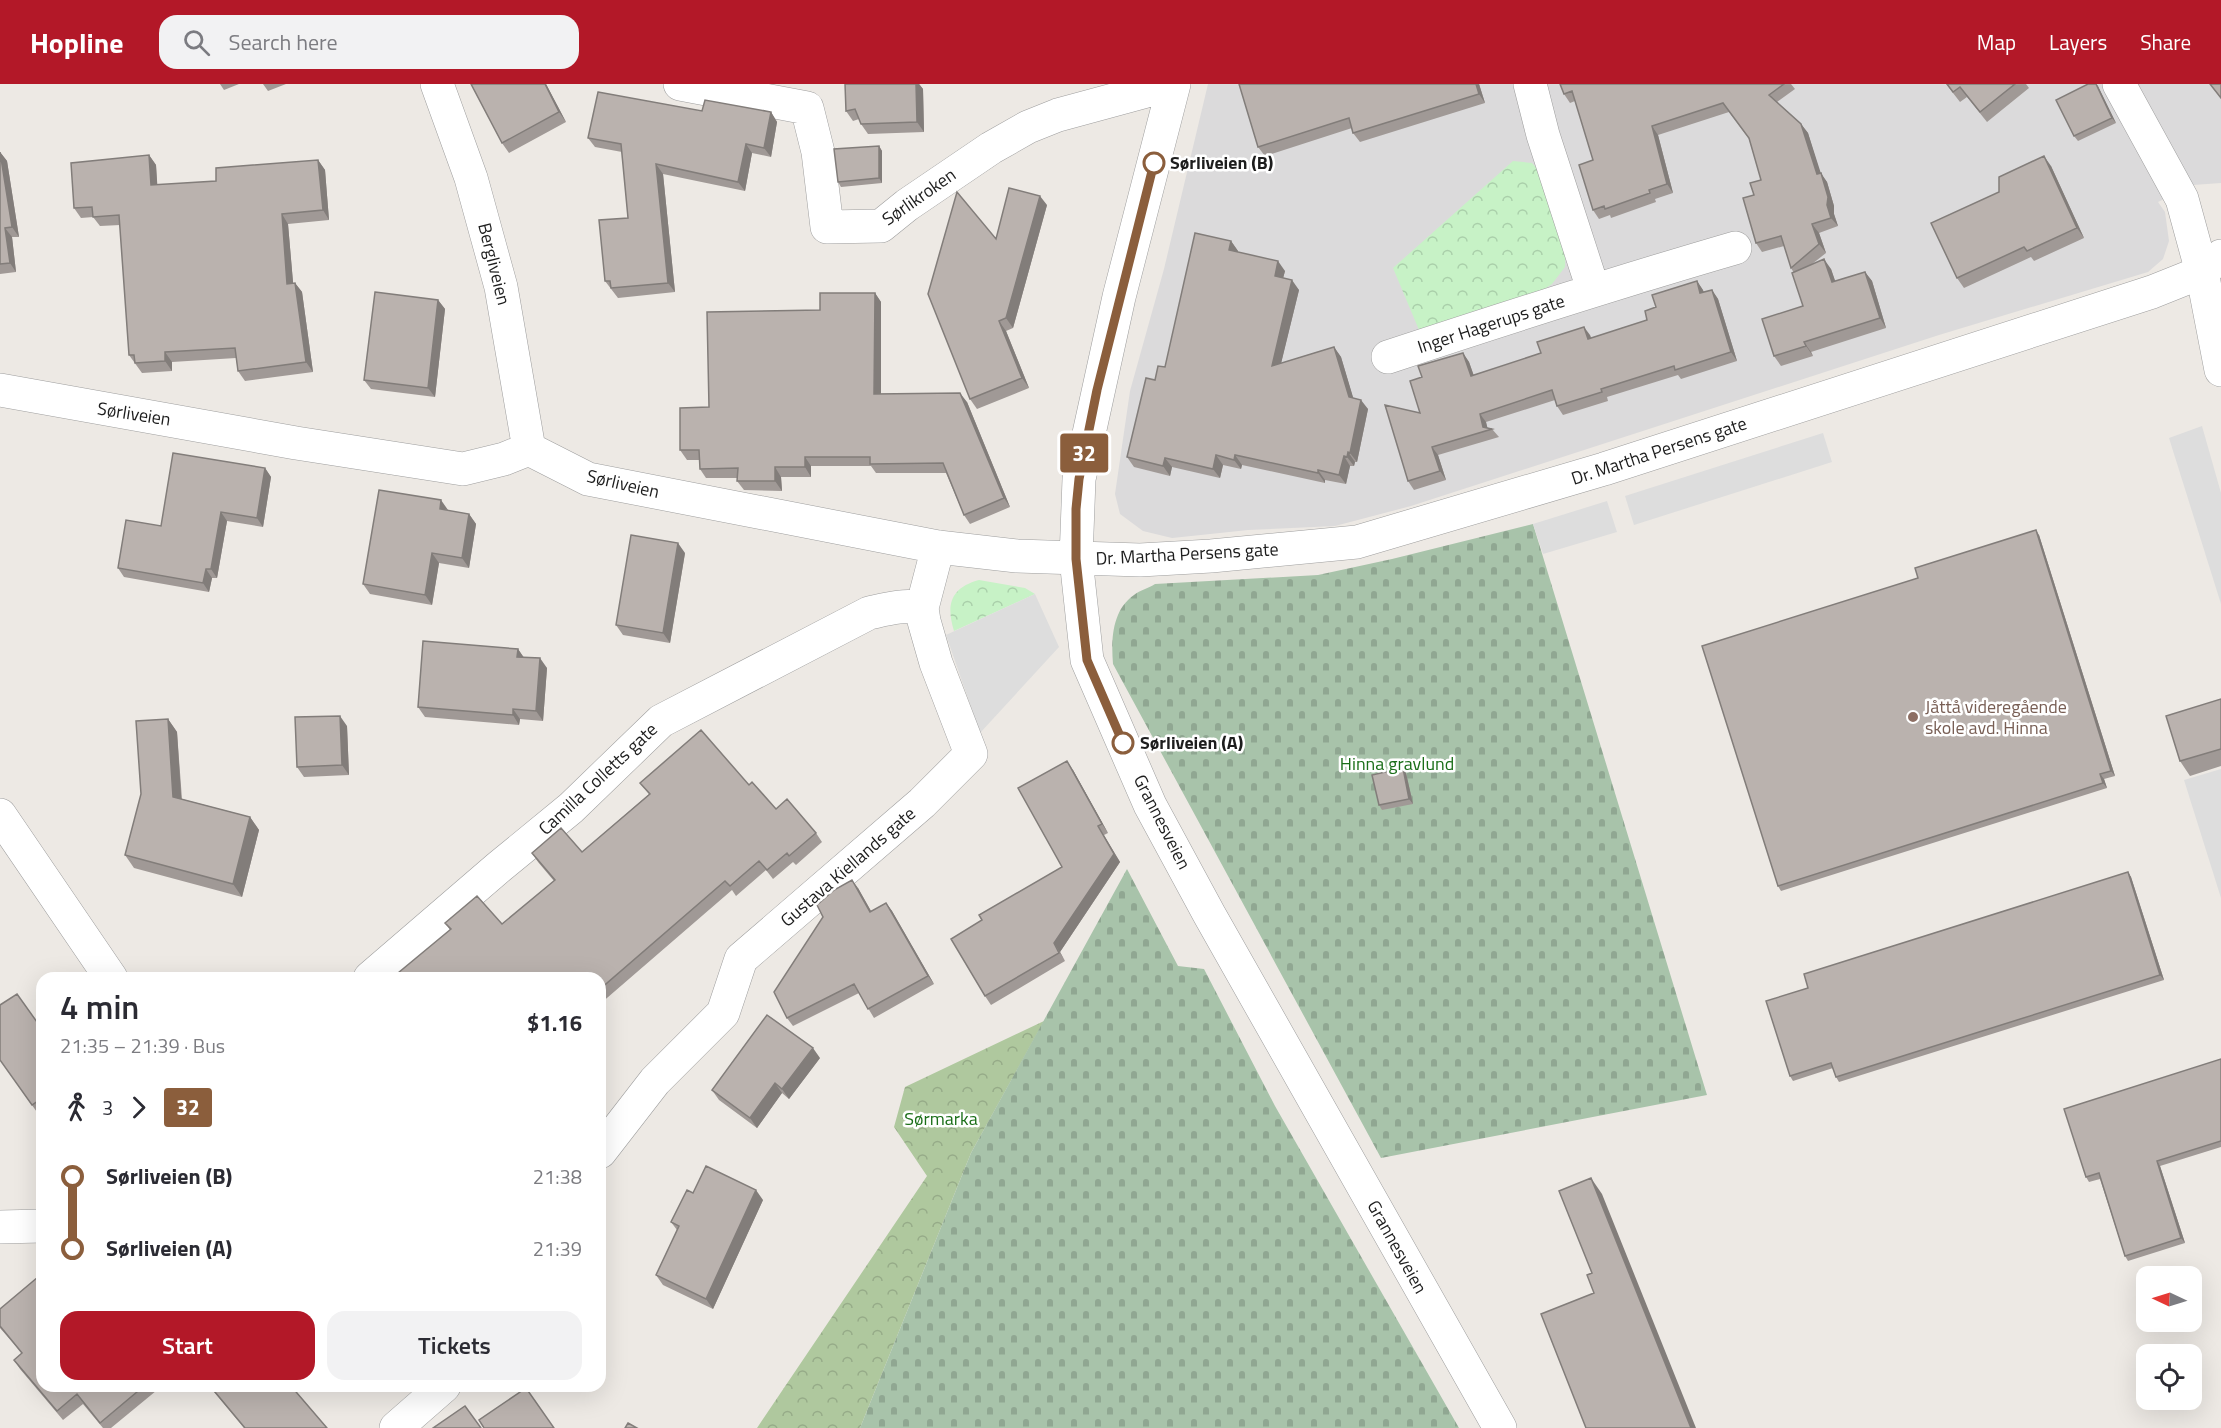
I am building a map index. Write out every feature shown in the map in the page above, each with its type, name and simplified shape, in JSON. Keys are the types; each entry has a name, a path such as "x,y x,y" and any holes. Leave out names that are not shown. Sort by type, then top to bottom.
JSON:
{"street":[{"name":"Bergliveien","path":"437,84 471,178 501,287 529,449"},
{"name":"Sørlikroken","path":"680,84 807,108 818,152 827,227 880,226 991,148 1028,127 1058,115 1173,84"},
{"name":"Grannesveien","path":"1173,84 1097,390 1079,479 1076,559 1087,660 1150,804 1209,914 1500,1428"},
{"path":"1530,84 1543,135 1593,290"},
{"path":"2119,84 2182,199 2212,264 2221,370"},
{"name":"Inger Hagerups gate","path":"1388,357 1593,290 1735,248"},
{"name":"Dr. Martha Persens gate","path":"1076,559 1140,560 1357,542 1604,469 2152,292 2212,264"},
{"name":"Sørliveien","path":"0,390 296,443 463,469 504,459 529,449 588,479 938,547 1017,556 1076,559"},
{"name":"Gustava Kiellands gate","path":"606,1144 655,1082 723,1013 741,959 922,803 971,754 936,663 922,608 938,547"},
{"name":"Camilla Colletts gate","path":"377,972 571,808 661,721 869,613 891,608 913,606 922,608"},
{"path":"0,815 107,972"},
{"path":"0,1227 36,1226"},
{"path":"396,1428 437,1392"}],"shaded area":[{"path":"1208,84 2221,84 2221,183 2193,185 2158,202 2165,212 2169,241 2163,259 2148,272 1939,335 1411,506 1335,526 1248,530 1172,538 1143,531 1120,514 1115,494 1130,391 1164,269"},
{"path":"2202,426 2221,493 2221,604 2169,438"},
{"path":"1823,433 1832,462 1634,525 1625,496"},
{"path":"1607,501 1617,532 1543,554 1533,524"},
{"path":"1035,594 1059,647 980,733 946,635"},
{"path":"2221,769 2221,898 2184,780"}],"green space":[{"path":"1513,161 1532,163 1543,175 1566,246 1565,267 1552,284 1535,295 1419,330 1393,268"},
{"name":"Hinna gravlund","path":"1533,524 1707,1095 1381,1158 1113,664 1114,626 1127,601 1136,593 1155,584 1318,575"},
{"path":"979,580 1025,588 1035,594 954,631 950,613 953,599 962,588"},
{"path":"1127,869 1178,966 1204,969 1275,1106 1459,1428 860,1428 971,1153"},
{"name":"Sørmarka","path":"1044,1021 971,1153 860,1428 757,1428 927,1176 894,1127 905,1087"}],"building":[{"path":"471,84 545,84 559,112 502,143"},
{"path":"845,84 916,84 917,122 861,124 855,109 846,111"},
{"path":"1239,84 1476,84 1479,94 1353,133 1349,118 1258,147"},
{"path":"1560,84 1784,84 1769,95 1801,124 1817,174 1821,173 1828,197 1827,205 1831,218 1812,224 1819,244 1791,268 1781,236 1756,243 1743,198 1754,195 1750,183 1761,180 1749,138 1723,103 1652,126 1667,184 1649,190 1650,193 1605,209 1604,206 1593,210 1579,165 1593,160 1572,91 1564,94"},
{"path":"1947,84 2015,84 1980,112 1960,87 1953,92"},
{"path":"2088,84 2096,84 2112,118 2074,136 2056,100"},
{"path":"2210,84 2221,84 2221,98"},
{"path":"598,92 702,111 705,100 771,112 764,148 746,144 738,182 656,164 668,283 611,288 610,281 605,281 599,220 628,218 621,144 588,138"},
{"path":"879,146 879,178 838,182 834,149"},
{"path":"0,152 12,227 5,228 10,263 0,264"},
{"path":"149,155 151,185 216,181 216,168 318,160 323,210 282,214 287,284 295,283 306,362 238,371 235,348 165,352 165,361 135,363 134,355 129,355 119,215 93,217 92,207 74,208 71,163"},
{"path":"2044,156 2077,228 2027,251 2024,247 1957,278 1931,223 1999,192 1999,177"},
{"path":"1009,188 1040,196 1006,318 999,321 1022,378 970,399 928,294 957,192 996,239"},
{"path":"1195,233 1231,241 1229,250 1278,261 1275,276 1292,280 1272,366 1334,347 1349,397 1361,400 1350,453 1348,452 1347,457 1344,456 1339,475 1318,470 1318,473 1235,455 1234,460 1216,455 1213,469 1165,458 1163,466 1127,457 1146,378 1155,380 1158,366 1165,367"},
{"path":"1824,259 1832,282 1865,272 1880,318 1804,342 1806,346 1774,356 1762,319 1803,306 1792,273"},
{"path":"1697,281 1700,293 1712,290 1731,352 1675,370 1674,366 1601,389 1602,392 1557,406 1552,390 1480,414 1483,427 1492,429 1432,447 1440,471 1408,481 1385,405 1420,413 1410,381 1422,377 1418,366 1463,353 1471,376 1541,353 1537,342 1584,327 1588,339 1647,320 1645,311 1656,307 1652,295"},
{"path":"375,292 438,300 428,388 364,380"},
{"path":"820,293 875,293 874,394 960,393 1004,498 964,515 943,463 870,464 870,457 805,457 805,467 775,467 775,481 737,481 738,468 700,469 699,450 680,450 680,408 709,407 707,312 820,310"},
{"path":"173,453 265,468 257,518 221,512 211,569 206,569 203,583 118,568 126,520 161,526"},
{"path":"379,490 441,500 440,509 469,514 462,558 432,553 425,595 363,584"},
{"path":"2036,530 2111,771 2100,774 2103,783 1778,886 1702,646 1918,578 1915,568"},
{"path":"631,535 678,543 663,633 616,625"},
{"path":"423,641 518,649 517,657 540,658 536,711 513,709 513,715 418,707"},
{"path":"2221,699 2221,749 2180,761 2166,716"},
{"path":"340,716 342,765 297,767 295,717"},
{"path":"168,719 173,797 250,817 233,884 125,855 141,794 136,721"},
{"path":"701,730 749,785 752,782 776,809 787,799 816,833 789,856 787,853 767,870 759,861 730,886 725,881 606,984 606,972 399,972 451,929 445,923 477,896 502,924 555,880 532,853 561,828 582,852 650,794 640,783"},
{"path":"1067,761 1102,824 1098,826 1114,854 1054,943 1059,953 985,996 951,939 982,920 979,915 1062,867 1018,788"},
{"path":"1403,768 1409,799 1379,805 1372,775"},
{"path":"2128,872 2160,975 1836,1077 1831,1063 1790,1076 1766,1001 1808,988 1804,974"},
{"path":"852,880 870,912 886,903 928,976 868,1009 854,984 787,1018 774,992 823,917 817,905 834,890"},
{"path":"17,994 36,1021 36,1102 32,1105 0,1060 0,1005"},
{"path":"767,1015 813,1048 782,1089 775,1083 750,1118 712,1090"},
{"path":"2221,1059 2221,1141 2157,1161 2181,1238 2125,1256 2099,1173 2086,1177 2064,1109"},
{"path":"706,1166 756,1190 706,1299 656,1275 679,1226 671,1222 687,1190 693,1193"},
{"path":"1591,1178 1691,1428 1586,1428 1541,1314 1594,1293 1587,1275 1592,1273 1559,1191"},
{"path":"36,1279 36,1386 14,1360 22,1353 0,1326 0,1309"},
{"path":"41,1392 137,1392 100,1423 77,1394 57,1411"},
{"path":"215,1392 296,1392 327,1428 245,1428"},
{"path":"520,1392 529,1392 554,1428 484,1428 479,1420"},
{"path":"465,1406 481,1428 433,1428"},
{"path":"628,1423 637,1428 625,1428"}],"bus line":[{"name":"32","path":"1123,743 1087,660 1076,559 1076,509 1079,479 1097,390 1154,163"}],"place":[{"name":"Sørliveien (B)","path":"1154,163"},
{"name":"Jåttå videregående skole avd. Hinna","path":"1913,717"},
{"name":"Sørliveien (A)","path":"1123,743"}]}
